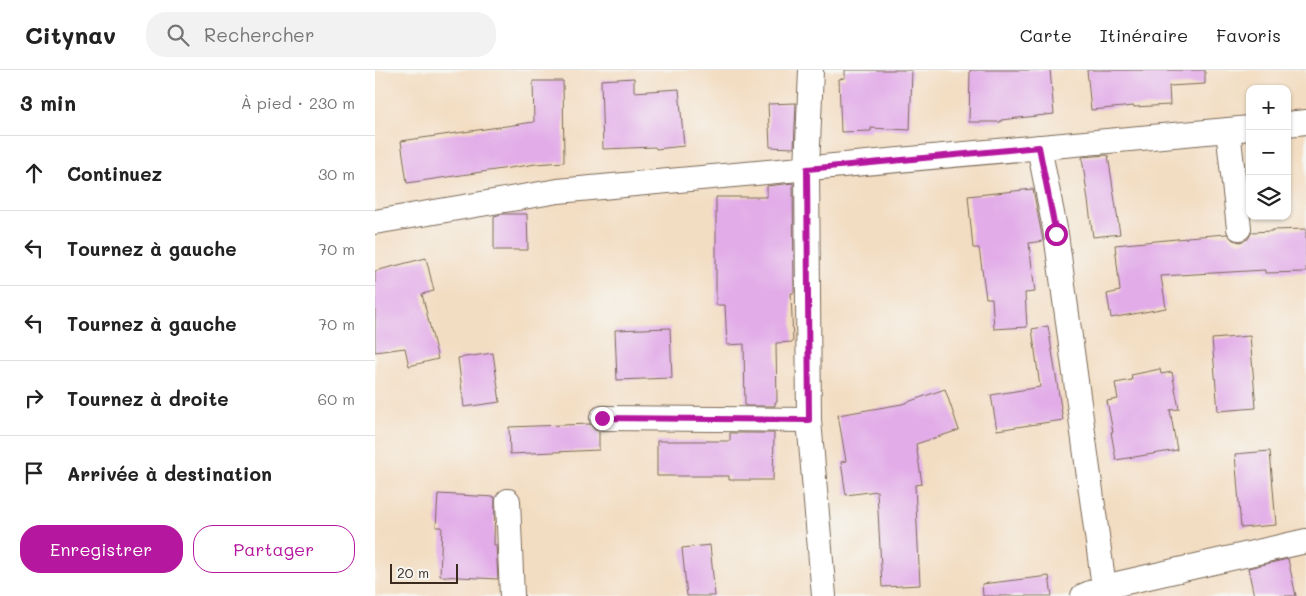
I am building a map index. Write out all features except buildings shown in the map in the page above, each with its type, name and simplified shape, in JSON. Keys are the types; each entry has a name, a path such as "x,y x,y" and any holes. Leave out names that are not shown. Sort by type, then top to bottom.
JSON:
{"street":[{"path":"811,70 807,169 809,420 823,596"},
{"path":"1291,124 1306,122"},
{"path":"375,222 558,191 1239,129 1239,228"},
{"path":"1039,147 1056,234 1093,591 1306,541"},
{"path":"602,418 809,420"},
{"path":"509,501 512,596"}],"route":[{"path":"602,418 809,420 807,169 1039,147 1056,234"}]}
